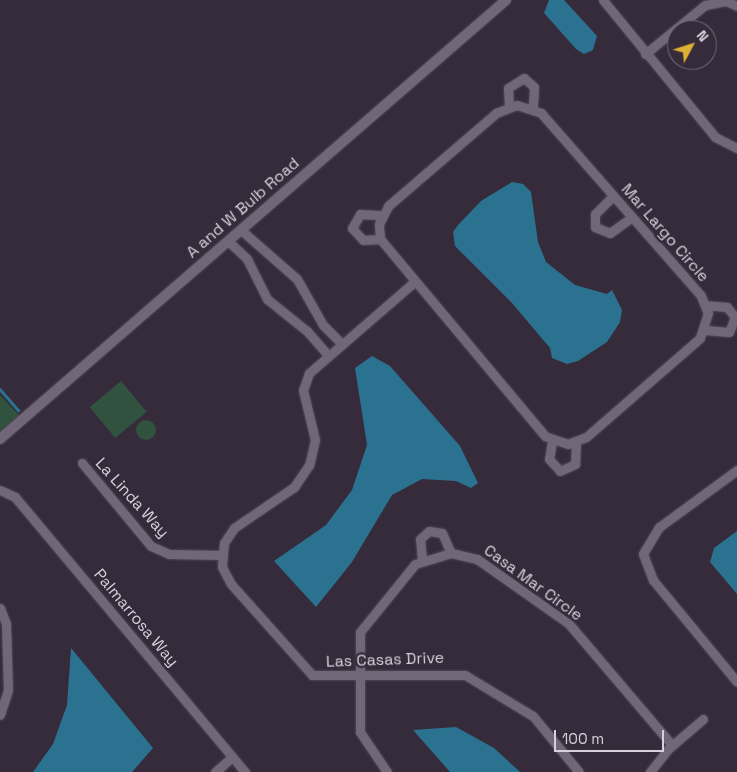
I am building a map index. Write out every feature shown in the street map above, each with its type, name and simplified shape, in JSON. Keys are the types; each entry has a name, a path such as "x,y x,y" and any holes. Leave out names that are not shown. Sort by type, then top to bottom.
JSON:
{"street":[{"name":"A and W Bulb Road","path":"0,439 506,0"},
{"path":"603,0 645,54 715,137 737,148"},
{"path":"645,54 705,5 726,1 737,6"},
{"path":"380,239 363,240 352,228 360,214 382,215 509,106 533,108 534,87 524,78 508,88 509,106"},
{"name":"Mar Largo Circle","path":"533,108 632,217 706,305 705,330"},
{"path":"613,196 595,214 595,227 610,233 632,217"},
{"path":"382,215 380,239 413,283 552,440 576,442 705,330 729,332 735,317 727,307 706,305"},
{"path":"242,230 297,279 323,325 342,344"},
{"path":"228,241 247,259 267,299 307,331 328,355"},
{"path":"221,555 234,528 287,493 306,472 314,432 303,390 309,373 413,283"},
{"path":"552,440 549,459 560,471 575,464 576,442"},
{"name":"La Linda Way","path":"82,463 151,546 168,554 221,555"},
{"path":"737,470 659,527 643,554 653,580 737,682"},
{"name":"Palmarrosa Way","path":"0,490 16,497 245,772"},
{"path":"422,560 420,539 429,531 442,533 451,553"},
{"name":"Casa Mar Circle","path":"388,772 360,732 357,677 360,632 408,570 422,560 451,553 477,559 569,624 672,745"},
{"name":"Las Casas Drive","path":"221,555 231,584 305,671 320,677 465,675 533,716 579,772"},
{"path":"0,608 6,624 8,690 0,715"},
{"path":"650,772 672,745 703,719"},
{"path":"215,772 232,757"}],"green space":[{"path":"121,381 147,412 115,438 90,407"},
{"path":"0,395 20,416 0,434"},
{"path":"142,420 150,420 156,426 156,434 150,440 142,440 136,434 136,426"}],"water":[{"path":"549,0 564,0 597,36 593,50 584,54 576,49 544,13"},
{"path":"512,182 523,184 531,192 538,242 546,262 575,285 607,294 612,290 622,310 620,322 607,342 578,361 567,364 552,358 550,348 512,303 455,246 453,232 458,225 481,201"},
{"path":"372,356 390,366 460,446 478,483 471,488 456,481 422,479 392,495 352,562 316,607 274,561 326,525 352,490 367,445 355,368"},
{"path":"737,531 737,594 710,562 714,548"},
{"path":"71,648 153,748 132,772 33,772 53,744 67,705"},
{"path":"456,727 494,748 520,772 450,772 413,730"}],"waterway":[{"path":"0,389 18,410"}]}
